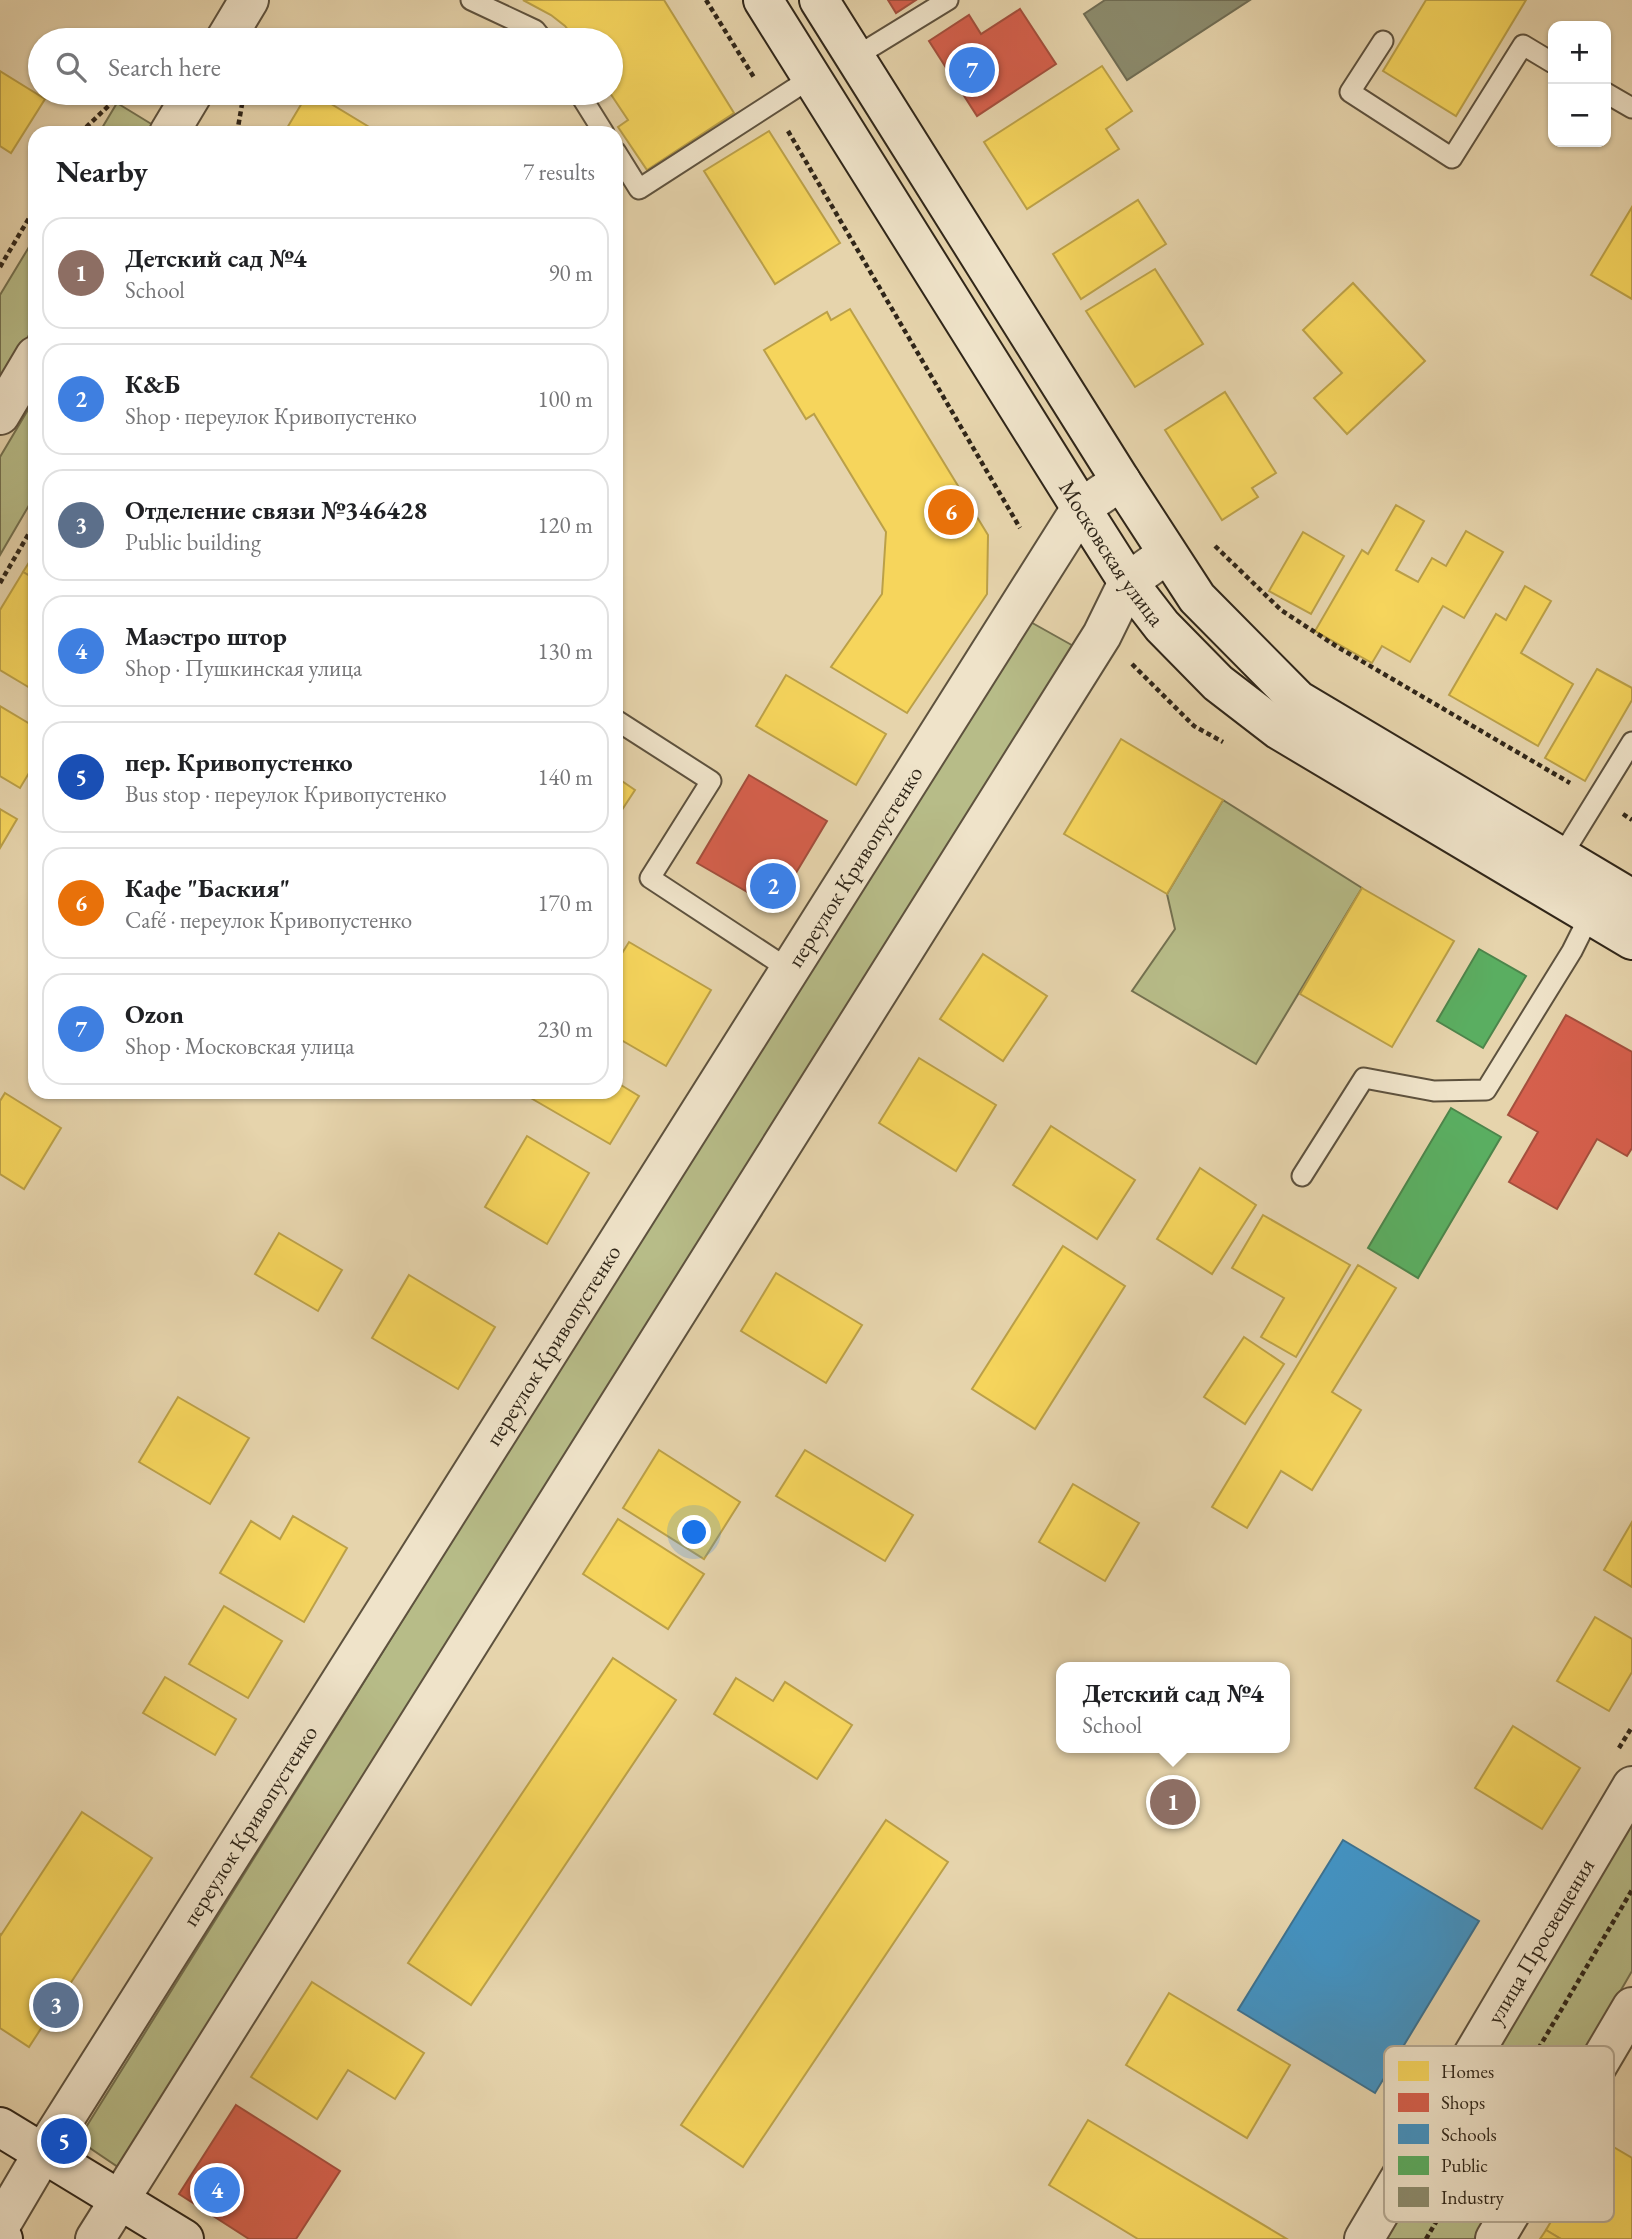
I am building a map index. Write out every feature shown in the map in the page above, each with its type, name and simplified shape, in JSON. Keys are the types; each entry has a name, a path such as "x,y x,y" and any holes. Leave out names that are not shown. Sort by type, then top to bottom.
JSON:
{"street":[{"path":"232,28 249,0"},
{"name":"Московская улица","path":"763,0 1128,582 1162,626 1219,683 1279,730 1632,940"},
{"name":"Московская улица","path":"819,0 1197,598 1298,700 1632,899"},
{"path":"173,126 186,105"},
{"path":"0,415 28,368"},
{"name":"переулок Кривопустенко","path":"0,2226 43,2153 1081,508 1121,481"},
{"path":"95,2239 1102,635 1128,582 1167,554"},
{"name":"улица Просвещения","path":"1478,2046 1632,1786"},
{"path":"1609,2046 1632,2007"},
{"path":"0,2127 184,2239"},
{"name":"улица Просвещения","path":"1364,2239 1384,2205"},
{"path":"1495,2239 1505,2222"}],"lane":[{"path":"471,0 531,28"},
{"path":"855,57 948,0"},
{"path":"1383,41 1350,92 1452,158 1523,45 1548,60"},
{"path":"623,163 639,189 811,78"},
{"path":"1611,96 1632,108"},
{"path":"586,105 600,126"},
{"path":"623,724 711,781 650,878 790,970"},
{"path":"1561,856 1632,742"},
{"path":"1302,1175 1364,1078 1434,1091 1486,1090 1573,951 1590,915"}],"path":[{"path":"706,0 771,104 1017,524 1046,564"},
{"path":"87,126 109,105"},
{"path":"238,126 242,105"},
{"path":"0,267 28,220"},
{"path":"0,583 28,535"},
{"path":"1214,545 1282,610 1336,646 1632,820"},
{"path":"1102,635 1194,726 1230,746"},
{"path":"1540,2046 1632,1890"},
{"path":"1426,2239 1436,2222"}],"green space":[{"path":"116,105 120,105 153,125 152,126 103,126"},
{"path":"28,249 28,337 0,383 0,295"},
{"path":"28,410 28,507 0,555 0,457"},
{"path":"1027,620 1077,648 118,2167 78,2140"},
{"path":"1223,800 1362,888 1256,1064 1132,991 1175,929 1167,894"},
{"path":"1632,1807 1632,1971 1589,2046 1489,2046"},
{"path":"1384,2222 1487,2222 1477,2239 1374,2239"}],"building: Homes":[{"path":"523,0 664,0 734,113 647,170 623,134 623,126 619,126 628,120 618,105 623,105 623,28 567,28 551,15"},
{"path":"1426,0 1526,0 1456,116 1383,71"},
{"path":"1102,66 1132,111 1106,129 1119,149 1027,209 984,142"},
{"path":"0,71 28,88 28,105 41,105 11,153 0,146"},
{"path":"301,105 333,105 367,126 288,126"},
{"path":"769,131 840,243 775,284 704,171"},
{"path":"1138,200 1166,244 1081,299 1053,254"},
{"path":"1632,207 1632,299 1591,275"},
{"path":"1155,269 1203,344 1135,387 1086,311"},
{"path":"1353,283 1425,361 1347,434 1314,398 1342,373 1303,330"},
{"path":"850,309 988,535 987,594 907,713 831,667 882,594 886,532 814,414 806,419 764,350 827,312 831,320"},
{"path":"1225,392 1276,473 1252,488 1258,497 1222,520 1165,430"},
{"path":"1396,505 1424,521 1396,570 1418,582 1432,558 1446,566 1466,531 1503,552 1464,618 1443,606 1410,662 1382,646 1372,663 1315,631 1362,550 1368,554"},
{"path":"1303,532 1344,556 1311,614 1269,591"},
{"path":"23,572 28,575 28,687 0,670 0,610"},
{"path":"1525,586 1551,601 1521,653 1573,684 1538,746 1449,695 1496,614 1506,620"},
{"path":"1597,669 1632,688 1632,700 1585,781 1545,758"},
{"path":"786,675 886,734 856,785 756,726"},
{"path":"0,706 28,723 28,775 20,788 0,776"},
{"path":"1121,739 1223,800 1167,894 1064,834"},
{"path":"623,782 635,790 623,808"},
{"path":"0,809 17,819 0,848"},
{"path":"1362,888 1454,941 1392,1047 1300,994"},
{"path":"629,942 711,990 666,1066 623,1041 623,952"},
{"path":"983,954 1047,996 1003,1061 940,1019"},
{"path":"919,1058 996,1105 956,1171 879,1123"},
{"path":"623,1086 639,1096 610,1144 532,1099 623,1099"},
{"path":"5,1093 61,1128 24,1189 0,1174 0,1101"},
{"path":"1051,1126 1135,1180 1097,1239 1013,1185"},
{"path":"527,1136 589,1173 547,1244 485,1207"},
{"path":"1200,1168 1256,1205 1212,1274 1157,1239"},
{"path":"1263,1215 1350,1265 1296,1357 1261,1337 1284,1298 1232,1268"},
{"path":"279,1233 342,1270 318,1311 255,1274"},
{"path":"1063,1246 1125,1286 1035,1429 972,1389"},
{"path":"1358,1265 1396,1288 1332,1392 1361,1410 1312,1490 1281,1471 1247,1528 1212,1507"},
{"path":"776,1273 862,1325 826,1383 741,1331"},
{"path":"409,1275 495,1327 458,1389 372,1338"},
{"path":"1244,1337 1284,1364 1245,1424 1204,1397"},
{"path":"178,1397 249,1438 210,1504 139,1462"},
{"path":"659,1450 740,1502 704,1559 623,1508"},
{"path":"805,1450 913,1515 885,1561 776,1496"},
{"path":"1073,1484 1139,1523 1105,1581 1039,1542"},
{"path":"293,1516 347,1548 304,1622 220,1573 251,1521 280,1539"},
{"path":"618,1519 704,1574 668,1629 583,1574"},
{"path":"1632,1522 1632,1587 1604,1570"},
{"path":"224,1606 282,1641 248,1698 189,1664"},
{"path":"1595,1617 1632,1639 1632,1672 1609,1711 1557,1681"},
{"path":"613,1658 676,1700 471,2005 408,1963"},
{"path":"165,1677 236,1719 215,1755 143,1713"},
{"path":"736,1678 773,1701 785,1682 852,1725 817,1779 714,1714"},
{"path":"1513,1726 1580,1768 1542,1829 1475,1788"},
{"path":"82,1812 152,1858 29,2047 0,2028 0,1934"},
{"path":"886,1820 948,1862 743,2167 681,2125"},
{"path":"312,1982 424,2053 395,2099 348,2070 317,2119 251,2077"},
{"path":"1169,1993 1290,2065 1247,2138 1126,2065"},
{"path":"1088,2120 1287,2239 1138,2239 1049,2185"},
{"path":"1614,2147 1632,2158 1632,2239 1561,2239 1546,2230 1551,2222 1614,2222"},
{"path":"1546,2230 1561,2239 1540,2239"}],"building: Shops":[{"path":"888,0 916,0 896,13"},
{"path":"1020,9 1056,64 977,116 929,41 969,15 981,34"},
{"path":"749,775 827,821 775,908 697,863"},
{"path":"1566,1015 1632,1052 1632,1148 1627,1156 1597,1139 1557,1209 1509,1182 1538,1132 1508,1115"},
{"path":"236,2105 340,2171 296,2239 249,2239 179,2194"}],"building: Schools":[{"path":"1343,1840 1479,1921 1403,2046 1384,2046 1384,2078 1375,2093 1238,2010"}],"building: Public":[{"path":"1479,949 1526,976 1483,1048 1437,1021"},
{"path":"1451,1108 1501,1137 1418,1278 1368,1248"}],"building: Industry":[{"path":"1105,0 1250,0 1127,80 1084,14"}],"place":[{"name":"Ozon","path":"972,70"},
{"name":"Кафе \"Баския\"","path":"951,512"},
{"name":"К&Б","path":"773,886"},
{"name":"Детский сад №4","path":"1173,1802"},
{"name":"Отделение связи №346428","path":"56,2005"},
{"name":"пер. Кривопустенко","path":"64,2141"},
{"name":"Маэстро штор","path":"217,2190"}]}
